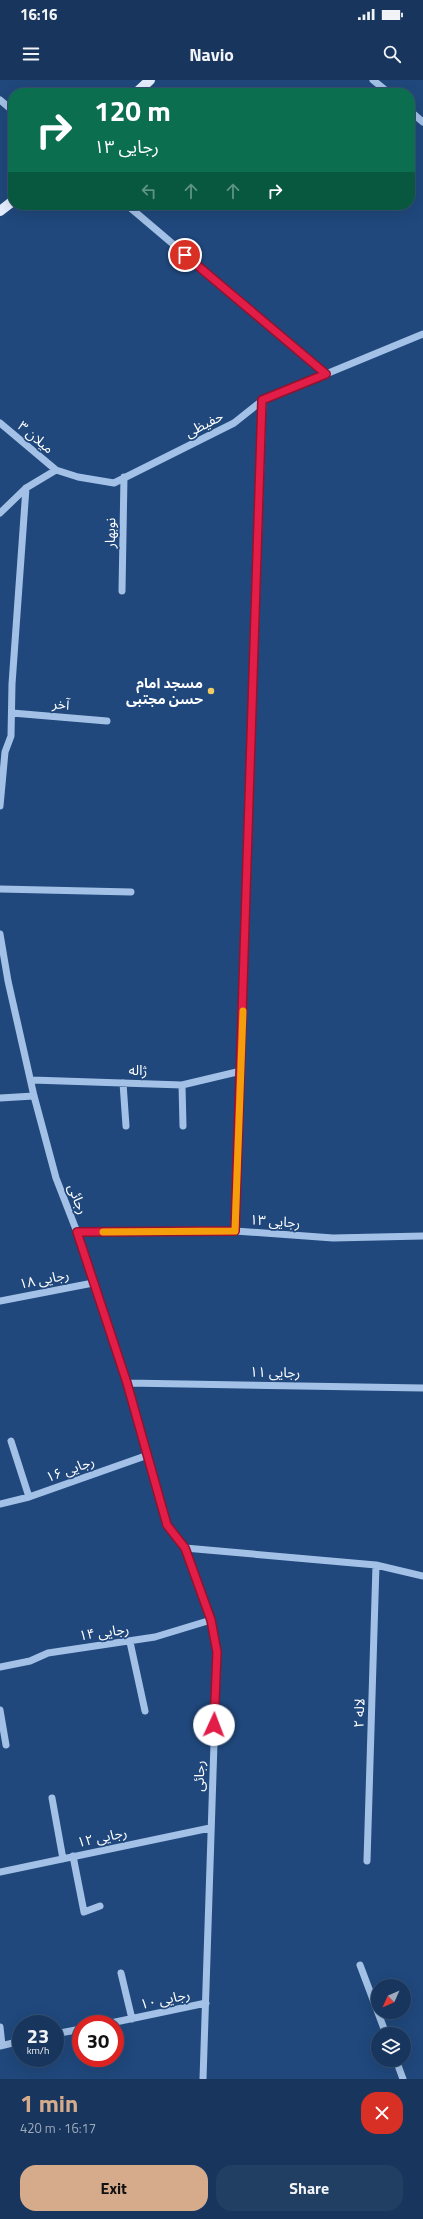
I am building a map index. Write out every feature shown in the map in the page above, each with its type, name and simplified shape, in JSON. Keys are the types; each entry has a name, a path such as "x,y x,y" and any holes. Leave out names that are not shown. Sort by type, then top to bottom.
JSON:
{"main road":[{"path":"141,88 150,80"},
{"path":"0,211 8,204"}],"street":[{"path":"373,80 383,88"},
{"path":"0,100 8,107"},
{"path":"415,115 423,122"},
{"path":"133,210 326,374"},
{"name":"حفیظی","path":"56,470 97,481 114,482 234,424 262,400 423,334"},
{"path":"235,1231 262,400"},
{"name":"میلان ۳","path":"0,423 56,470"},
{"path":"0,514 26,488 56,470"},
{"name":"نوبهار","path":"122,591 124,477"},
{"path":"0,806 3,753 11,736 12,684 26,488"},
{"name":"آخر","path":"12,713 107,721"},
{"path":"0,889 131,892"},
{"name":"رجائی","path":"0,934 8,981 32,1080 34,1096 56,1178 77,1232 127,1383 167,1525 185,1548 211,1620 217,1652 210,1828 203,2079"},
{"name":"ژاله","path":"32,1080 182,1084 241,1071"},
{"path":"123,1083 126,1126"},
{"path":"182,1084 183,1126"},
{"path":"0,1098 34,1096"},
{"name":"رجایی ۱۳","path":"77,1232 235,1231 333,1238 423,1236"},
{"name":"رجایی ۱۸","path":"0,1301 93,1283"},
{"name":"رجایی ۱۱","path":"127,1383 423,1388"},
{"path":"12,1441 29,1497"},
{"name":"رجایی ۱۶","path":"0,1504 29,1497 148,1455"},
{"path":"185,1548 376,1565 423,1576"},
{"name":"لاله ۲","path":"367,1862 376,1565"},
{"name":"رجایی ۱۴","path":"0,1667 30,1661 48,1653 130,1642 155,1637 211,1620"},
{"path":"130,1642 144,1711"},
{"path":"0,1710 6,1745"},
{"path":"52,1798 63,1859"},
{"name":"رجایی ۱۲","path":"0,1872 210,1828"},
{"path":"73,1856 84,1912 100,1906"},
{"path":"360,1965 383,2027"},
{"path":"121,1973 132,2019"},
{"name":"رجایی ۱۰","path":"124,2021 206,2003"},
{"path":"0,2027 1,2046 12,2044"},
{"path":"399,2067 403,2079"}],"slow traffic":[{"path":"103,1232 235,1231 243,1011"}],"place":[{"name":"مسجد امام حسن مجتبی","path":"211,691"}],"route":[{"path":"185,255 326,374 262,400 235,1231 77,1232 127,1383 167,1525 178,1542 185,1548 211,1620 217,1652 214,1725"}]}
